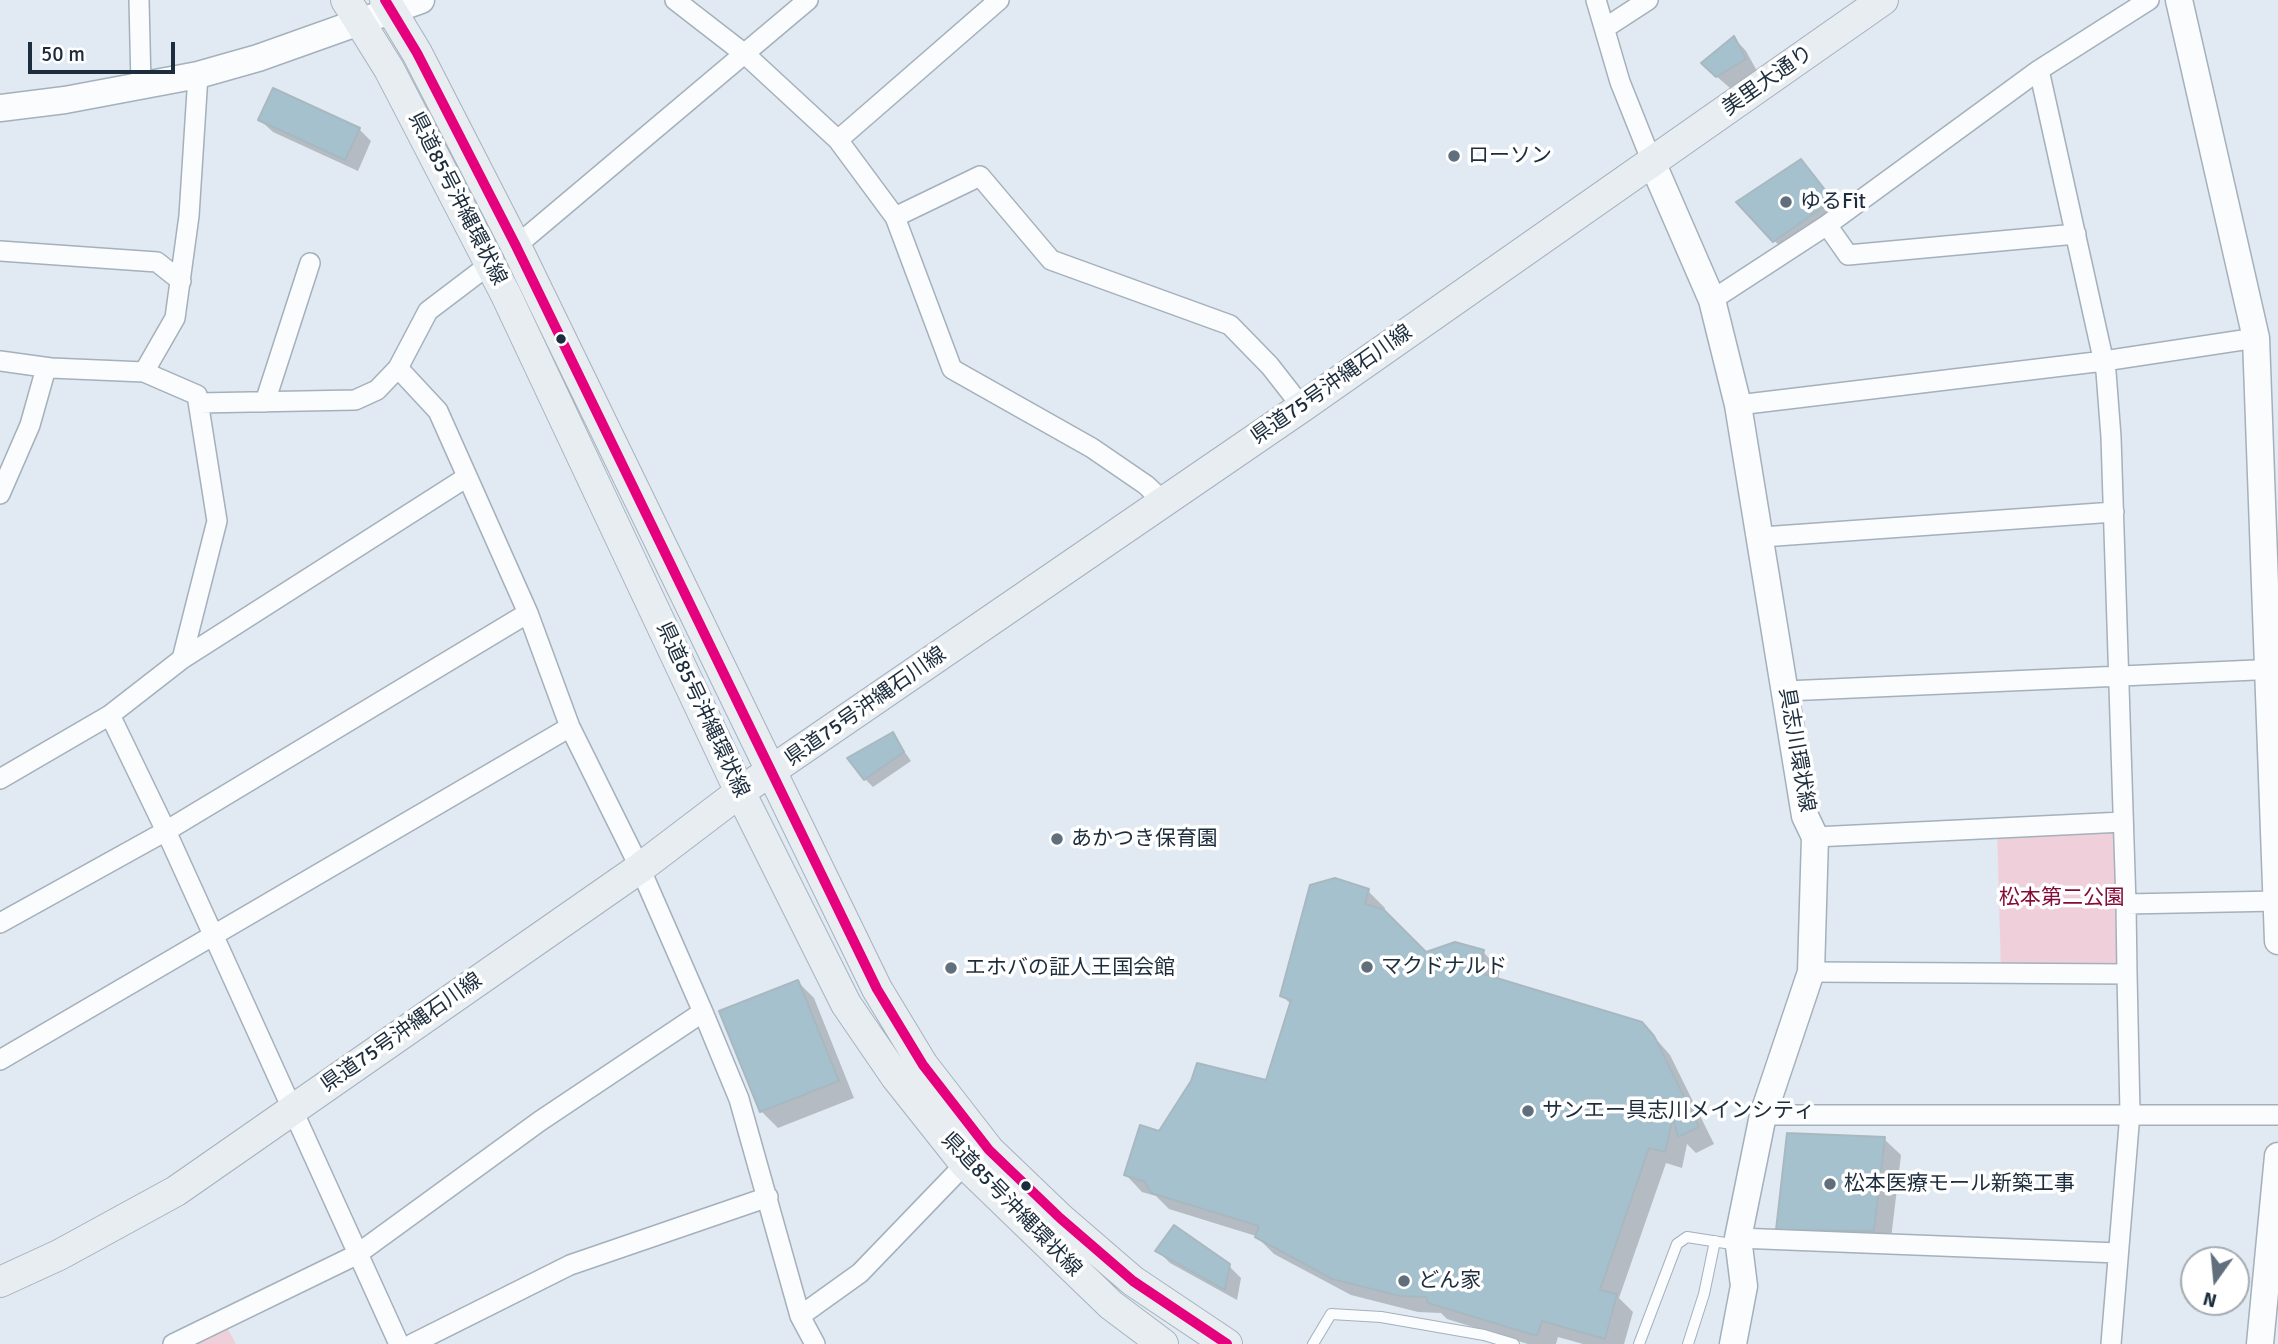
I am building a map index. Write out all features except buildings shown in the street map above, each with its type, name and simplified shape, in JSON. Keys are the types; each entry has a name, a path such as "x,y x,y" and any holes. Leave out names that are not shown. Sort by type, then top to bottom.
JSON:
{"main road":[{"name":"美里大通り","path":"1652,162 1883,0"},
{"name":"県道85号沖縄環状線","path":"389,5 441,99 516,246 877,989 923,1065 989,1150 1060,1218 1133,1281 1192,1324 1227,1344"},
{"name":"県道85号沖縄環状線","path":"353,11 389,69 490,264 740,792 846,1004 896,1077 965,1164 1111,1306 1163,1344"},
{"name":"県道75号沖縄石川線","path":"0,1282 59,1255 176,1191 639,868 740,792 1652,162"}],"street":[{"path":"139,0 141,85"},
{"path":"0,108 198,75 353,11 421,0"},
{"path":"675,0 746,55 838,139 895,217 951,369 1092,448 1146,485 1163,502"},
{"path":"516,246 746,55 808,0"},
{"path":"838,139 999,0"},
{"path":"1596,0 1620,82 1652,162"},
{"path":"1605,28 1648,0"},
{"path":"1712,300 1826,225 2039,71 2149,0"},
{"path":"2179,0 2267,336 2278,942"},
{"path":"2039,71 2104,361 2114,512 2130,1113 2111,1344"},
{"path":"144,372 174,318 181,281 189,216 198,75"},
{"name":"具志川環状線","path":"1652,162 1712,300 1738,405 1762,537 1805,816 1815,837 1811,972 1763,1115 1731,1241 1744,1286 1738,1344"},
{"path":"895,217 980,176 1051,260 1230,325 1270,366 1301,407"},
{"path":"1826,225 1848,255 2076,234"},
{"path":"0,251 157,262 181,281"},
{"path":"265,402 310,263"},
{"path":"199,403 355,400 377,390 398,368 428,311 490,264"},
{"path":"1738,405 2104,361 2267,336"},
{"path":"0,361 46,368 144,372 197,395 217,521 182,659"},
{"path":"0,494 30,425 46,368"},
{"path":"398,368 438,411 528,613 570,727 639,868 703,1012 738,1099 800,1316 815,1344"},
{"path":"0,779 110,715 182,659 467,477"},
{"path":"1762,537 2114,512"},
{"path":"0,923 166,831 528,613"},
{"path":"1786,691 2274,669"},
{"path":"110,715 166,831 398,1344"},
{"path":"0,1060 214,938 570,727"},
{"path":"1815,837 2123,822"},
{"path":"2126,904 2278,901"},
{"path":"1811,972 2127,974"},
{"path":"173,1344 356,1255 540,1121 703,1012"},
{"path":"1763,1115 2278,1115"},
{"path":"2260,1344 2278,1156"},
{"path":"800,1316 860,1273 965,1164"},
{"path":"412,1344 570,1265 768,1197"},
{"path":"1731,1241 2118,1253"}],"lane":[{"path":"1639,1344 1677,1244 1687,1237 1731,1241 1704,1294 1688,1344"},
{"path":"1313,1344 1331,1314 1381,1317 1484,1335 1514,1344"}],"green space":[{"name":"松本第二公園","path":"2123,822 2127,974 2001,973 1997,828"},
{"path":"223,1320 236,1344 173,1344"}],"transit line":[{"path":"385,0 417,53 516,246 877,989 923,1065 989,1150 1060,1218 1133,1281 1227,1344"}],"place":[{"name":"ローソン","path":"1454,156"},
{"name":"ゆるFit","path":"1786,202"},
{"name":"あかつき保育園","path":"1057,839"},
{"name":"マクドナルド","path":"1367,967"},
{"name":"エホバの証人王国会館","path":"951,968"},
{"name":"サンエー具志川メインシティ","path":"1528,1111"},
{"name":"松本医療モール新築工事","path":"1830,1184"},
{"name":"どん家","path":"1404,1281"}]}
